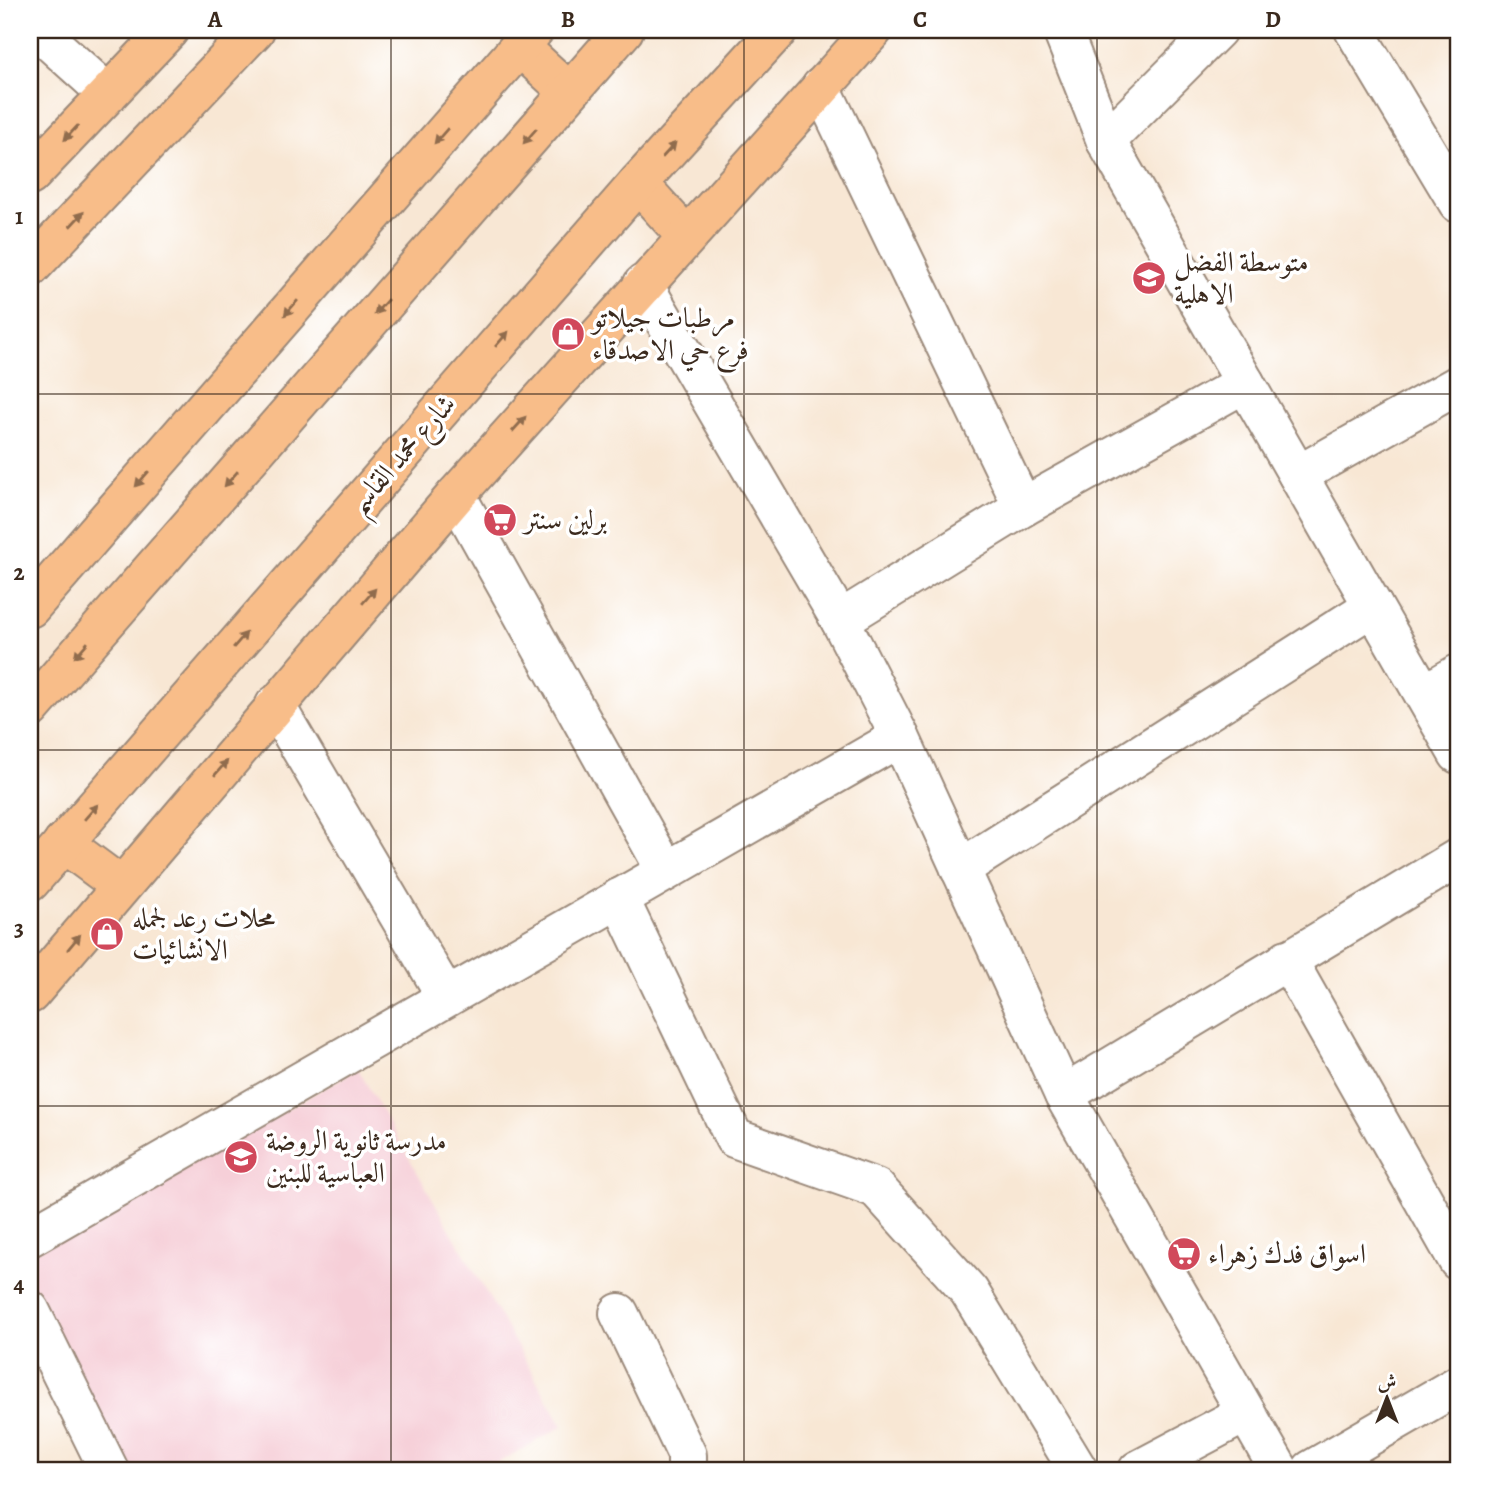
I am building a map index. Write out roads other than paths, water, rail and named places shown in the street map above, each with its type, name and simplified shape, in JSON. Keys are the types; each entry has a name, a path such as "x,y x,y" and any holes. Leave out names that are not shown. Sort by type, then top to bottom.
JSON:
{"main road":[{"path":"30,176 169,30"},
{"path":"30,268 255,30"},
{"path":"30,709 624,30"},
{"name":"شارع محمد القاسم","path":"30,882 638,183 778,30"},
{"path":"30,994 456,495 873,30"},
{"path":"30,608 527,38 569,92"},
{"path":"638,183 686,236"},
{"path":"63,843 121,886"}],"street":[{"path":"37,30 108,94"},
{"path":"1062,30 1106,141 1458,754"},
{"path":"1106,141 1217,30"},
{"path":"1354,30 1458,203"},
{"path":"821,87 1023,507"},
{"path":"643,284 840,620 900,737 1064,1095 1279,1470"},
{"path":"840,620 1023,507 1245,383"},
{"path":"1298,475 1458,385"},
{"path":"456,495 666,871"},
{"path":"960,869 1374,606"},
{"path":"1424,694 1458,674"},
{"path":"275,705 446,996"},
{"path":"30,1237 900,737"},
{"path":"1064,1095 1458,858"},
{"path":"619,898 734,1138 876,1188 969,1291 1078,1470"},
{"path":"1287,959 1458,1261"},
{"path":"30,1310 109,1470"},
{"path":"619,1313 687,1455 687,1470"},
{"path":"1311,1470 1458,1385"},
{"path":"1138,1470 1247,1413"}],"place":[{"name":"متوسطة الفضل الاهلية","path":"1149,278"},
{"name":"مرطبات جيلاتو فرع حي الاصدقاء","path":"568,334"},
{"name":"برلين سنتر","path":"500,520"},
{"name":"محلات رعد لجمله الانشائيات","path":"107,934"},
{"name":"مدرسة ثانوية الروضة العباسية للبنين","path":"241,1157"},
{"name":"اسواق فدك زهراء","path":"1184,1254"}]}
